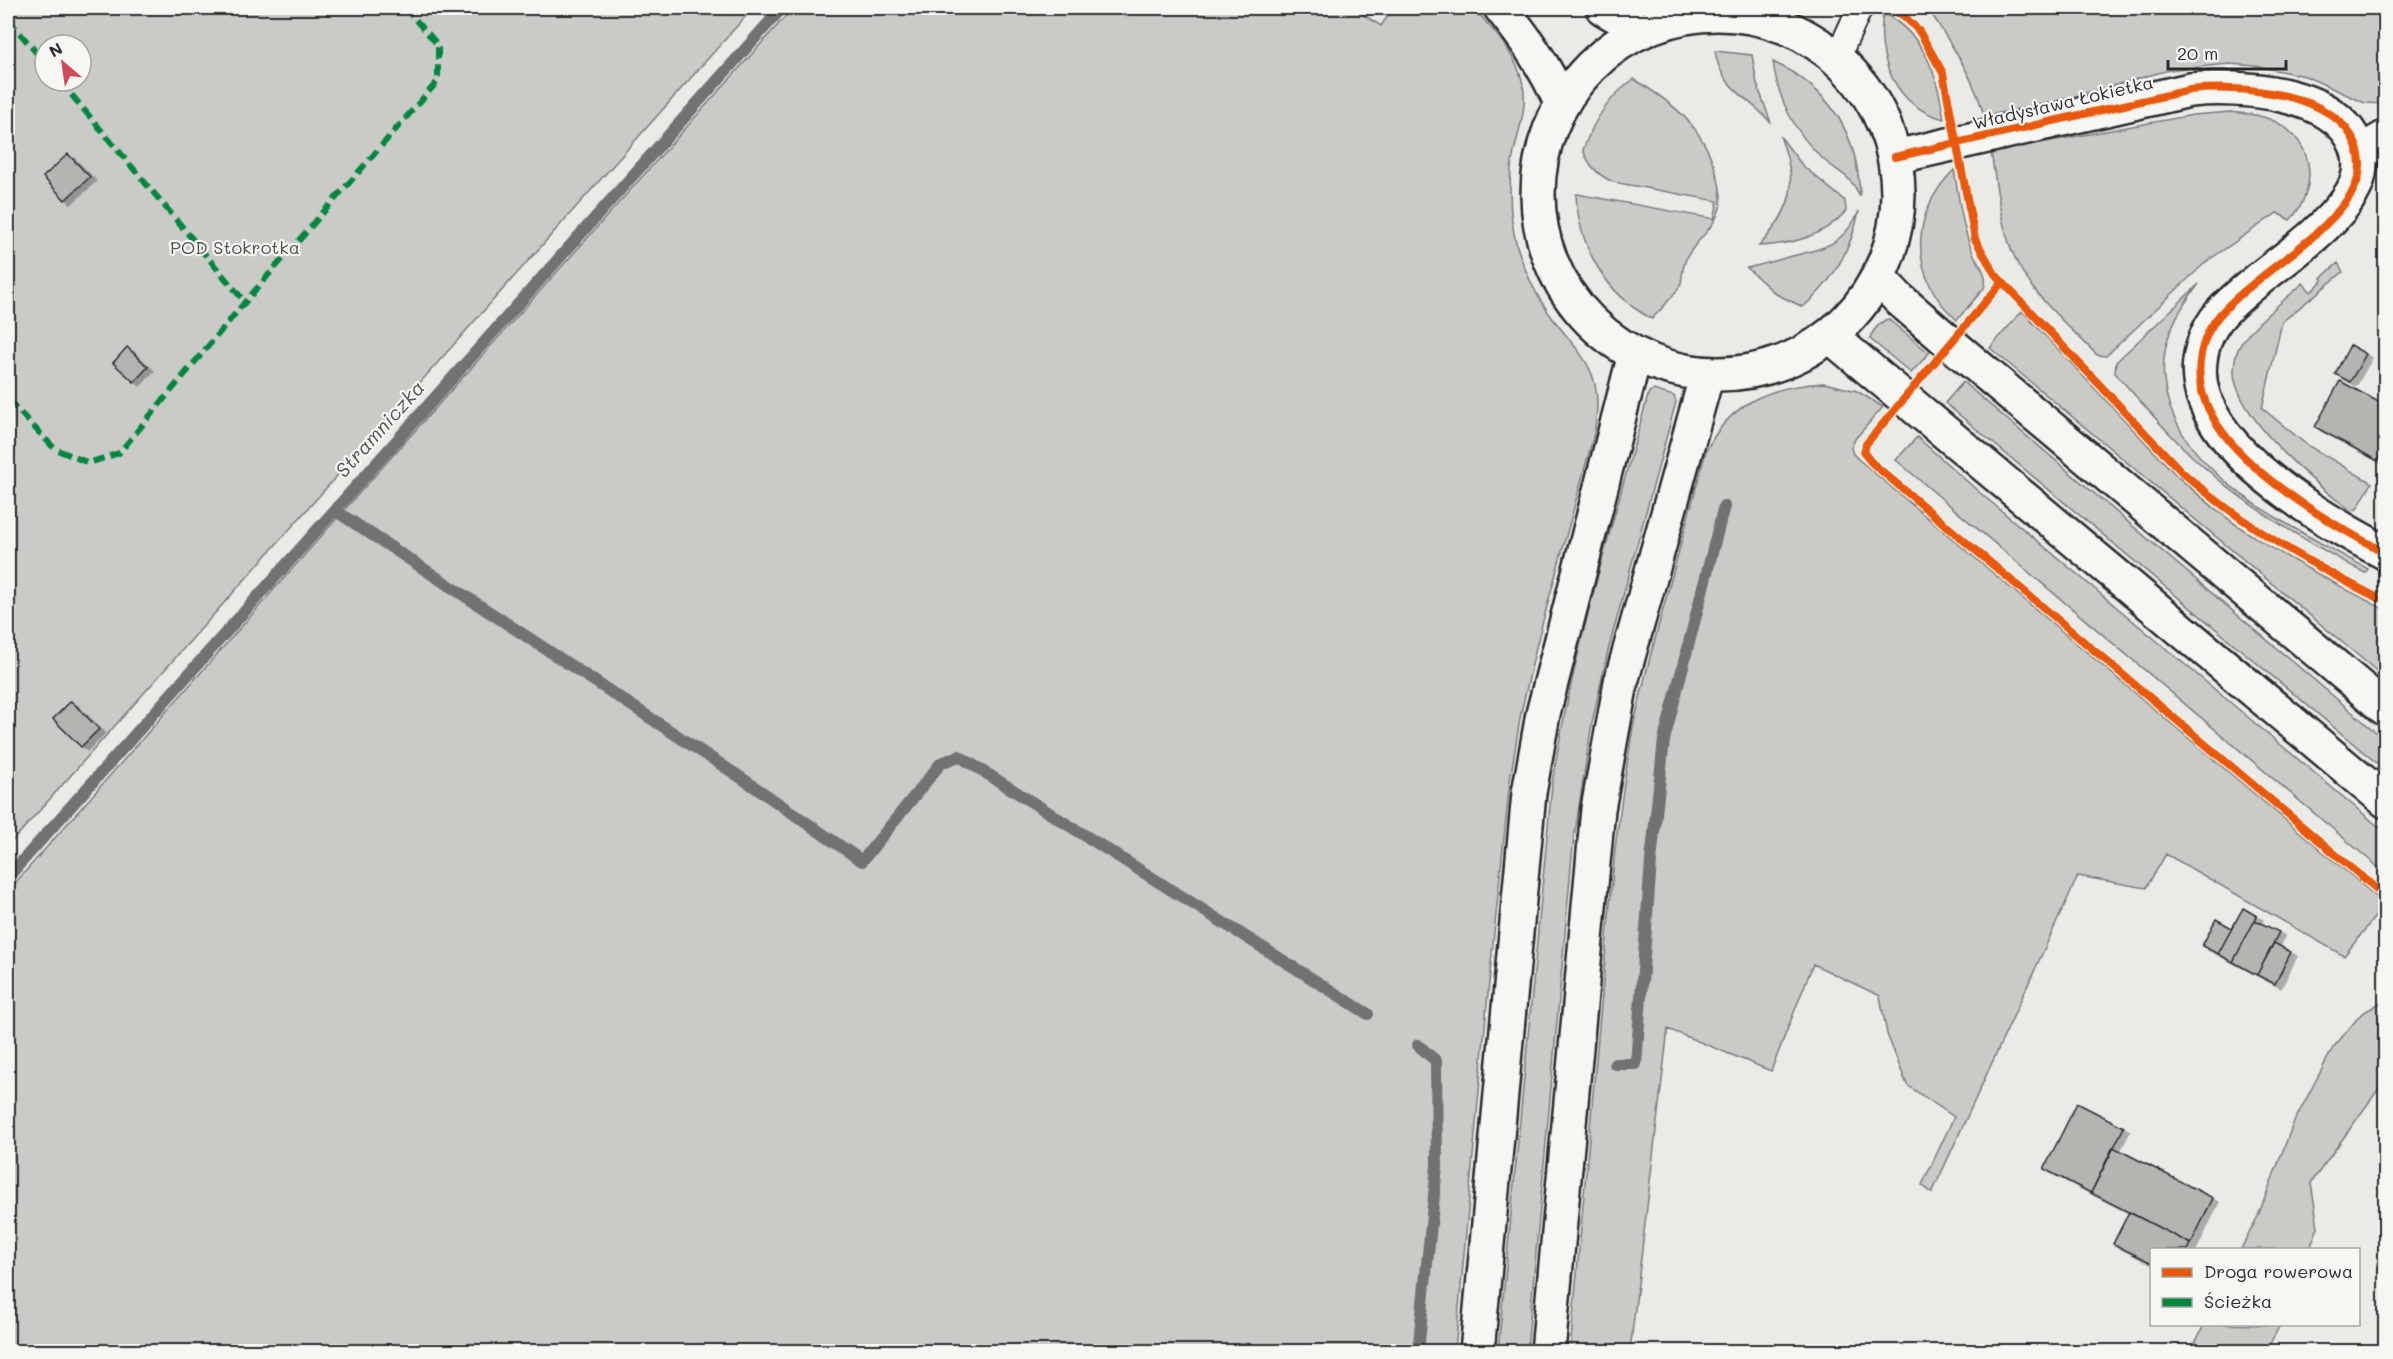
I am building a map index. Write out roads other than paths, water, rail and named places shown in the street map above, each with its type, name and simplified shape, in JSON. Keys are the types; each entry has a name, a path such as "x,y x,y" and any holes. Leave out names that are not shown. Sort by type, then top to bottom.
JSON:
{"main road":[{"path":"1500,8 1549,74 1561,103"},
{"path":"1603,8 1641,30"},
{"path":"1709,13 1769,14 1816,42 1837,58 1857,79 1874,103 1887,129 1895,157 1899,188 1897,219 1890,249 1878,278 1857,309 1830,336 1803,354 1772,366 1740,374 1707,374 1674,369 1635,354 1606,336 1582,312 1562,285 1548,254 1539,221 1537,187 1542,153 1561,103 1576,81 1595,62 1641,30 1680,17 1709,13"},
{"name":"Władysława Łokietka","path":"1895,157 2190,90 2229,88 2298,100 2322,110 2346,127 2353,136 2372,145 2349,198 2336,214 2308,241 2224,309 2210,328 2202,350 2199,372 2201,393 2214,420 2233,444 2270,479 2320,517 2385,553"},
{"path":"1878,278 1950,343 2385,709"},
{"path":"1830,336 2385,801"},
{"path":"1477,1352 1529,793 1543,714 1635,354"},
{"path":"1548,1352 1598,809 1621,682 1707,374"}],"lane":[{"path":"1837,58 1860,8"}],"waterway":[{"name":"Stramniczka","path":"8,877 782,8"},
{"path":"1615,1064 1636,1064 1651,861 1664,740 1724,506"},
{"path":"336,511 746,781 862,861 941,763 959,756 1368,1014"},
{"path":"1418,1045 1436,1061 1437,1166 1418,1352"}],"park label":[{"name":"POD Stokrotka","path":"235,248"}]}
